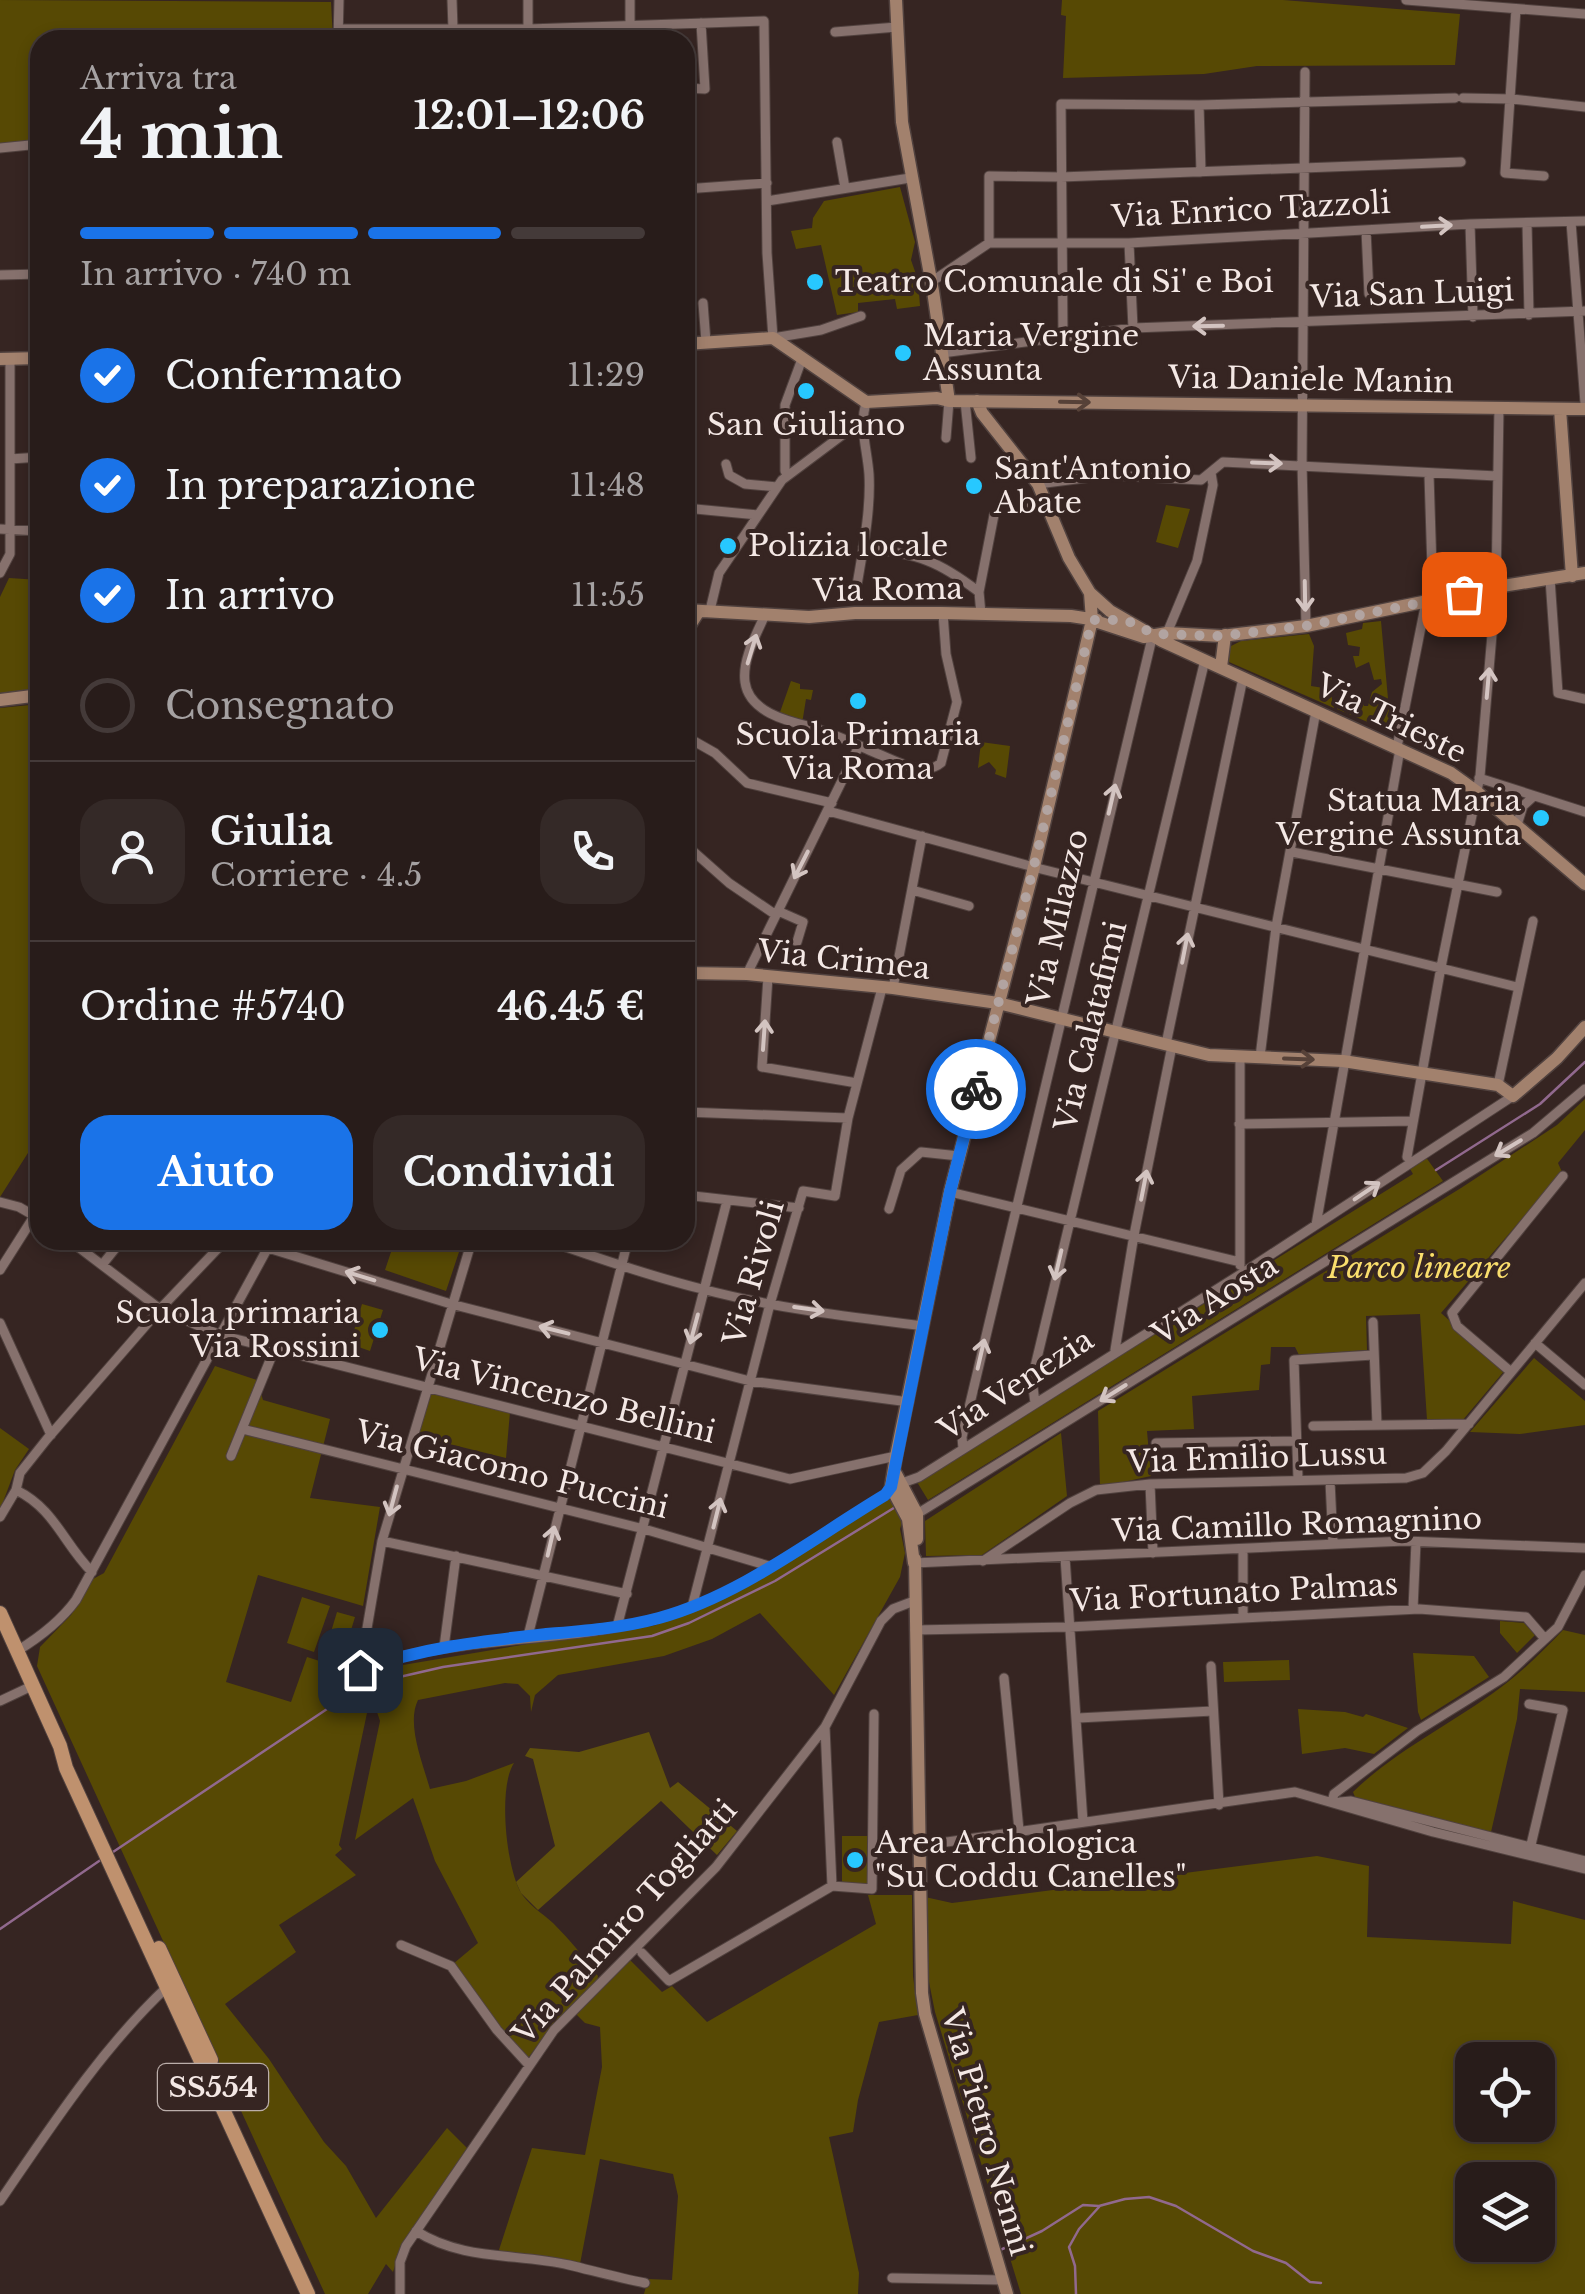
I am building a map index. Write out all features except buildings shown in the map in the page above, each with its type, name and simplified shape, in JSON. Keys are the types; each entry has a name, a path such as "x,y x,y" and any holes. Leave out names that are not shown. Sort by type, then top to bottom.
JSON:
{"main road":[{"name":"SS554","path":"0,1613 60,1746 74,1764 102,1837 172,1977 318,2294"},
{"name":"SS554","path":"172,1977 308,2294"}],"street":[{"path":"339,0 339,30"},
{"path":"452,0 453,28"},
{"path":"528,0 529,30"},
{"path":"630,0 630,26"},
{"path":"907,0 897,14 902,122 932,282 929,309 942,353 949,401 946,438"},
{"path":"1406,0 1585,14"},
{"path":"1561,12 1562,0"},
{"path":"1516,9 1505,173 1544,176"},
{"path":"835,32 897,14"},
{"path":"580,30 764,21 766,201 773,338"},
{"path":"695,88 706,88 701,23"},
{"path":"420,30 478,30"},
{"path":"1305,72 1302,464 1306,626"},
{"path":"1063,335 1061,104 1459,98 1585,107"},
{"path":"1199,104 1201,172"},
{"path":"837,142 845,188"},
{"path":"0,148 30,145"},
{"path":"932,282 989,243 989,176 1061,177 1461,162"},
{"path":"766,201 910,178"},
{"path":"695,187 767,183"},
{"name":"Via Enrico Tazzoli","path":"989,243 1129,243 1585,221"},
{"path":"1571,222 1582,312 1585,406"},
{"path":"1527,223 1529,315"},
{"path":"1470,224 1473,317"},
{"path":"1366,230 1369,294"},
{"path":"1129,243 1133,328"},
{"path":"0,275 30,274"},
{"path":"703,303 706,342"},
{"name":"Via San Luigi","path":"942,353 1133,328 1582,312"},
{"path":"695,343 773,338 822,330 861,316"},
{"path":"773,338 866,402 861,421 869,474 857,586"},
{"path":"0,573 10,554 5,530 10,459 5,359 30,358"},
{"path":"788,474 785,404 802,359"},
{"name":"Via Daniele Manin","path":"866,402 937,398 1304,406 1585,406"},
{"path":"971,401 971,458"},
{"path":"930,1506 920,1505 910,1487 899,1484 896,1456 950,1192 1034,867 1092,620 1090,593 1057,534 1038,484 971,401"},
{"path":"1408,1157 1440,968 1478,784 1496,588 1499,407"},
{"path":"1092,620 1144,637 1160,633 1219,636 1306,626 1578,575 1560,409"},
{"path":"698,610 788,474 861,421"},
{"path":"10,459 30,458"},
{"path":"1038,484 1106,474 1201,480 1223,462 1497,476"},
{"path":"726,464 729,474 745,484 777,487"},
{"name":"Via Milazzo","path":"963,1449 962,1437 1014,1208 1093,881 1160,633 1196,561 1213,485 1211,473"},
{"path":"1316,1225 1399,748 1430,601 1429,474"},
{"path":"1023,509 1046,505"},
{"path":"695,509 758,515"},
{"path":"981,614 979,592 994,515"},
{"path":"5,530 30,531"},
{"path":"863,547 918,556 944,565 979,592"},
{"path":"1550,578 1558,693 1585,699"},
{"name":"Via Trieste","path":"1090,593 1126,620 1160,633 1162,641 1478,784 1517,825 1585,884"},
{"name":"Via Roma","path":"698,610 764,616 943,613 1071,616 1092,620"},
{"path":"764,616 750,648 744,680 748,692 774,716 926,770 941,763 956,702 943,613"},
{"path":"1092,620 1126,620"},
{"path":"1205,660 1219,636"},
{"path":"1219,636 1220,667"},
{"name":"Via Calatafimi","path":"1035,1402 1032,1379 1205,660"},
{"path":"1115,1350 1193,906 1243,678"},
{"path":"0,700 30,696"},
{"path":"1260,1058 1276,926 1316,711"},
{"path":"695,741 715,752 748,783 922,836 1517,988"},
{"path":"747,974 859,746"},
{"path":"1478,784 1585,812"},
{"path":"1517,825 1522,806 1534,796"},
{"name":"Via Rivoli","path":"692,1607 803,1190 835,1196 848,1118 888,988 922,836"},
{"path":"1292,852 1497,892"},
{"path":"695,853 730,883 777,913 804,922 797,942"},
{"path":"912,890 969,906"},
{"path":"1513,1096 1498,1085 1533,921"},
{"name":"Via Crimea","path":"695,973 768,976 998,1003 1209,1055 1343,1061 1498,1085"},
{"path":"768,976 762,1067 857,1084"},
{"name":"Via Venezia","path":"382,1542 360,1670 444,1647 616,1628 692,1607 769,1566 899,1484 963,1449 1241,1274 1513,1096 1557,1058 1585,1027"},
{"path":"1240,1057 1241,1274"},
{"name":"Via Aosta","path":"914,1515 1533,1133 1585,1089"},
{"path":"695,1112 848,1118"},
{"path":"1238,1124 1413,1121"},
{"path":"889,1209 901,1170 921,1152 959,1156"},
{"path":"1511,1372 1457,1326 1452,1312 1563,1176"},
{"path":"950,1192 1240,1262"},
{"path":"695,1196 798,1208"},
{"path":"616,1628 727,1201"},
{"path":"0,1202 30,1211"},
{"path":"0,1270 30,1226"},
{"name":"Via Vincenzo Bellini","path":"82,1250 160,1309 220,1335 579,1427 790,1479 896,1456"},
{"path":"102,1265 114,1250"},
{"path":"0,1517 16,1490 20,1473 160,1309 216,1250"},
{"path":"17,1650 41,1637 66,1614 267,1250"},
{"path":"288,1250 451,1304 750,1381 909,1402"},
{"path":"469,1250 382,1542 627,1594"},
{"path":"574,1250 704,1290 770,1304 924,1326"},
{"path":"528,1636 625,1250"},
{"name":"Via Emilio Lussu","path":"982,1561 1070,1502 1096,1490 1150,1484 1406,1478 1423,1473 1469,1424 1585,1283"},
{"path":"0,1322 51,1435"},
{"path":"1373,1322 1377,1425"},
{"path":"1536,1343 1585,1386"},
{"path":"232,1456 274,1348"},
{"path":"1298,1479 1294,1360 1373,1355"},
{"path":"1313,1426 1469,1424"},
{"name":"Via Giacomo Puccini","path":"242,1429 644,1529 769,1566"},
{"path":"1156,1444 1297,1441"},
{"path":"1330,1480 1332,1543"},
{"name":"Via Pietro Nenni","path":"899,1484 914,1515 920,1947 925,2014 1005,2287"},
{"path":"1150,1484 1153,1553"},
{"path":"16,1490 36,1500 92,1572"},
{"path":"1412,1609 1416,1542"},
{"name":"Via Camillo Romagnino","path":"914,1562 1332,1543 1585,1548"},
{"path":"1008,1544 1010,1560"},
{"path":"1243,1550 1244,1618"},
{"path":"444,1647 456,1556"},
{"path":"1065,1557 1083,1822"},
{"path":"1332,1802 1334,1794 1417,1731 1504,1676 1558,1627 1585,1574"},
{"path":"1574,1596 1585,1604"},
{"name":"Via Palmiro Togliatti","path":"400,2294 400,2262 416,2231 528,2064 562,2020 716,1867 825,1727 881,1621 892,1609 914,1601"},
{"name":"Via Fortunato Palmas","path":"915,1630 1412,1609 1526,1617 1545,1639"},
{"path":"1212,1666 1219,1805"},
{"path":"1004,1678 1018,1830"},
{"path":"0,1701 34,1686"},
{"path":"1530,1704 1563,1710 1530,1851"},
{"path":"1078,1718 1213,1711"},
{"path":"642,1953 669,1981 832,1886 872,1889 874,1714"},
{"path":"825,1727 832,1886"},
{"path":"919,1846 1295,1792 1433,1832 1585,1860"},
{"path":"1530,1851 1585,1869"},
{"path":"401,1945 451,1966 496,2030 528,2064"},
{"path":"0,2201 104,2058 172,1977"},
{"path":"416,2231 461,2250 569,2265 645,2283"},
{"path":"892,2278 1005,2287"}],"green space":[{"path":"0,0 331,2 332,30 30,30 30,141 0,144"},
{"path":"1062,0 1283,0 1460,14 1455,65 1257,66 1204,74 1063,78 1066,16 1061,15"},
{"path":"900,187 915,242 911,260 918,280 920,306 897,309 895,299 858,303 858,312 837,315 821,245 796,249 791,231 812,228 813,218 824,201"},
{"path":"1166,505 1190,509 1178,548 1156,542"},
{"path":"9,578 30,579 30,689 0,693 0,597"},
{"path":"1381,621 1391,732 1337,709 1342,687 1346,689 1346,700 1352,701 1354,694 1368,706 1372,692 1382,684 1381,679 1374,680 1369,662 1356,668 1353,656 1359,656 1360,647 1348,645 1346,633 1362,629 1363,623"},
{"path":"1309,634 1314,646 1311,686 1330,689 1334,708 1229,662 1225,654 1227,648 1241,641"},
{"path":"791,681 800,684 800,689 813,690 811,700 806,699 802,724 779,715"},
{"path":"30,705 30,1150 0,1197 0,708"},
{"path":"981,742 1010,746 1006,778 995,774 989,762 978,768"},
{"name":"Parco lineare","path":"1585,1099 1585,1130 1558,1163 1562,1172 1441,1313 1505,1370 1462,1421 1427,1420 1420,1314 1366,1316 1367,1350 1299,1355 1295,1347 1271,1347 1270,1364 1261,1365 1259,1390 1192,1396 1194,1429 1147,1431 1151,1476 1100,1487 1098,1411 1461,1188 1557,1125"},
{"path":"1425,1156 1443,1181 928,1500 917,1482 1413,1174 1409,1167"},
{"path":"392,1250 460,1250 446,1291 385,1270"},
{"path":"362,1304 383,1310 370,1351 350,1344"},
{"path":"1534,1358 1585,1401 1585,1425 1520,1434 1470,1432"},
{"path":"215,1366 257,1380 263,1400 330,1419 310,1498 380,1507 363,1606 258,1575 226,1682 291,1702 307,1657 351,1671 355,1681 385,1668 653,1626 681,1616 887,1499 903,1519 900,1529 905,1553 900,1577 834,1695 760,1613 712,1639 664,1656 558,1675 535,1695 531,1712 530,1696 518,1684 505,1683 418,1700 415,1732 430,1789 466,1781 514,1763 505,1807 515,1879 527,1900 559,1929 598,1976 597,1982 548,2031 528,2058 506,2038 453,1964 478,1943 435,1861 413,1798 355,1840 380,1721 376,1709 367,1713 339,1845 342,1849 335,1855 356,1875 279,1925 296,1952 225,2004 269,2059 324,2142 346,2166 376,2218 447,2128 467,2148 401,2247 393,2272 386,2264 368,2294 325,2294 37,1666 40,1647 71,1615 93,1579 104,1573"},
{"path":"428,1391 510,1412 506,1458 417,1436"},
{"path":"0,1428 29,1449 15,1470 0,1510"},
{"path":"1061,1433 1067,1496 982,1555 926,1556 925,1521"},
{"path":"302,1597 330,1606 314,1652 287,1643"},
{"path":"337,1612 355,1617 345,1650 327,1645"},
{"path":"1500,1621 1524,1623 1535,1635 1517,1653 1500,1633"},
{"path":"1563,1630 1585,1635 1585,1692 1520,1689 1517,1719 1491,1832 1355,1797 1353,1792 1370,1777 1508,1682"},
{"path":"1413,1653 1474,1656 1489,1677 1421,1720"},
{"path":"1289,1660 1290,1680 1224,1682 1223,1662"},
{"path":"1298,1709 1363,1717 1366,1714 1408,1728 1374,1754 1345,1748 1302,1754"},
{"name":"Area Archologica \"Su Coddu Canelles\"","path":"842,1836 869,1836 868,1883 842,1883"},
{"path":"1317,1856 1369,1866 1367,1937 1511,1944 1513,1901 1585,1920 1585,2294 1021,2294 935,2012 929,1982 925,1897 952,1903"},
{"path":"868,1895 912,1895 913,1976 918,2015 879,2022 853,2132 829,2137 859,2273 858,2294 644,2294 648,2279 672,2280 678,2196 673,2174 600,2159 580,2264 498,2253 532,2148 585,2155 602,2067 600,2027 585,2023 575,2013 630,1960 662,1992 672,1986 707,2022 876,1924"}],"shaded area":[{"path":"649,1732 670,1788 678,1782 737,1831 717,1855 661,1801 538,1910 516,1882 555,1846 533,1759 525,1756 530,1748 579,1752"}],"waterway":[{"path":"1436,1170 1540,1104 1585,1062"},
{"path":"113,1852 348,1695 395,1678 443,1667 652,1636 689,1623 775,1581 897,1506"},
{"path":"0,1929 102,1859"},
{"path":"998,2251 1042,2231 1083,2205 1149,2197 1176,2206 1253,2251 1286,2263 1310,2282 1321,2283"},
{"path":"1076,2294 1075,2266 1069,2247 1099,2207"}],"way so far":[{"path":"976,1089 1092,620 1126,620 1154,634 1220,636 1306,626 1464,594"}],"place":[{"name":"Teatro Comunale di Si' e Boi","path":"815,282"},
{"name":"Maria Vergine Assunta","path":"903,353"},
{"name":"San Giuliano","path":"806,391"},
{"name":"Sant'Antonio Abate","path":"974,486"},
{"name":"Polizia locale","path":"728,546"},
{"name":"Scuola Primaria Via Roma","path":"858,701"},
{"name":"Statua Maria Vergine Assunta","path":"1541,818"},
{"name":"Scuola primaria Via Rossini","path":"380,1330"},
{"name":"Area Archologica \"Su Coddu Canelles\"","path":"855,1860"}],"route":[{"path":"360,1670 444,1647 616,1628 692,1607 769,1566 885,1495 891,1487 950,1192 976,1089"}]}
